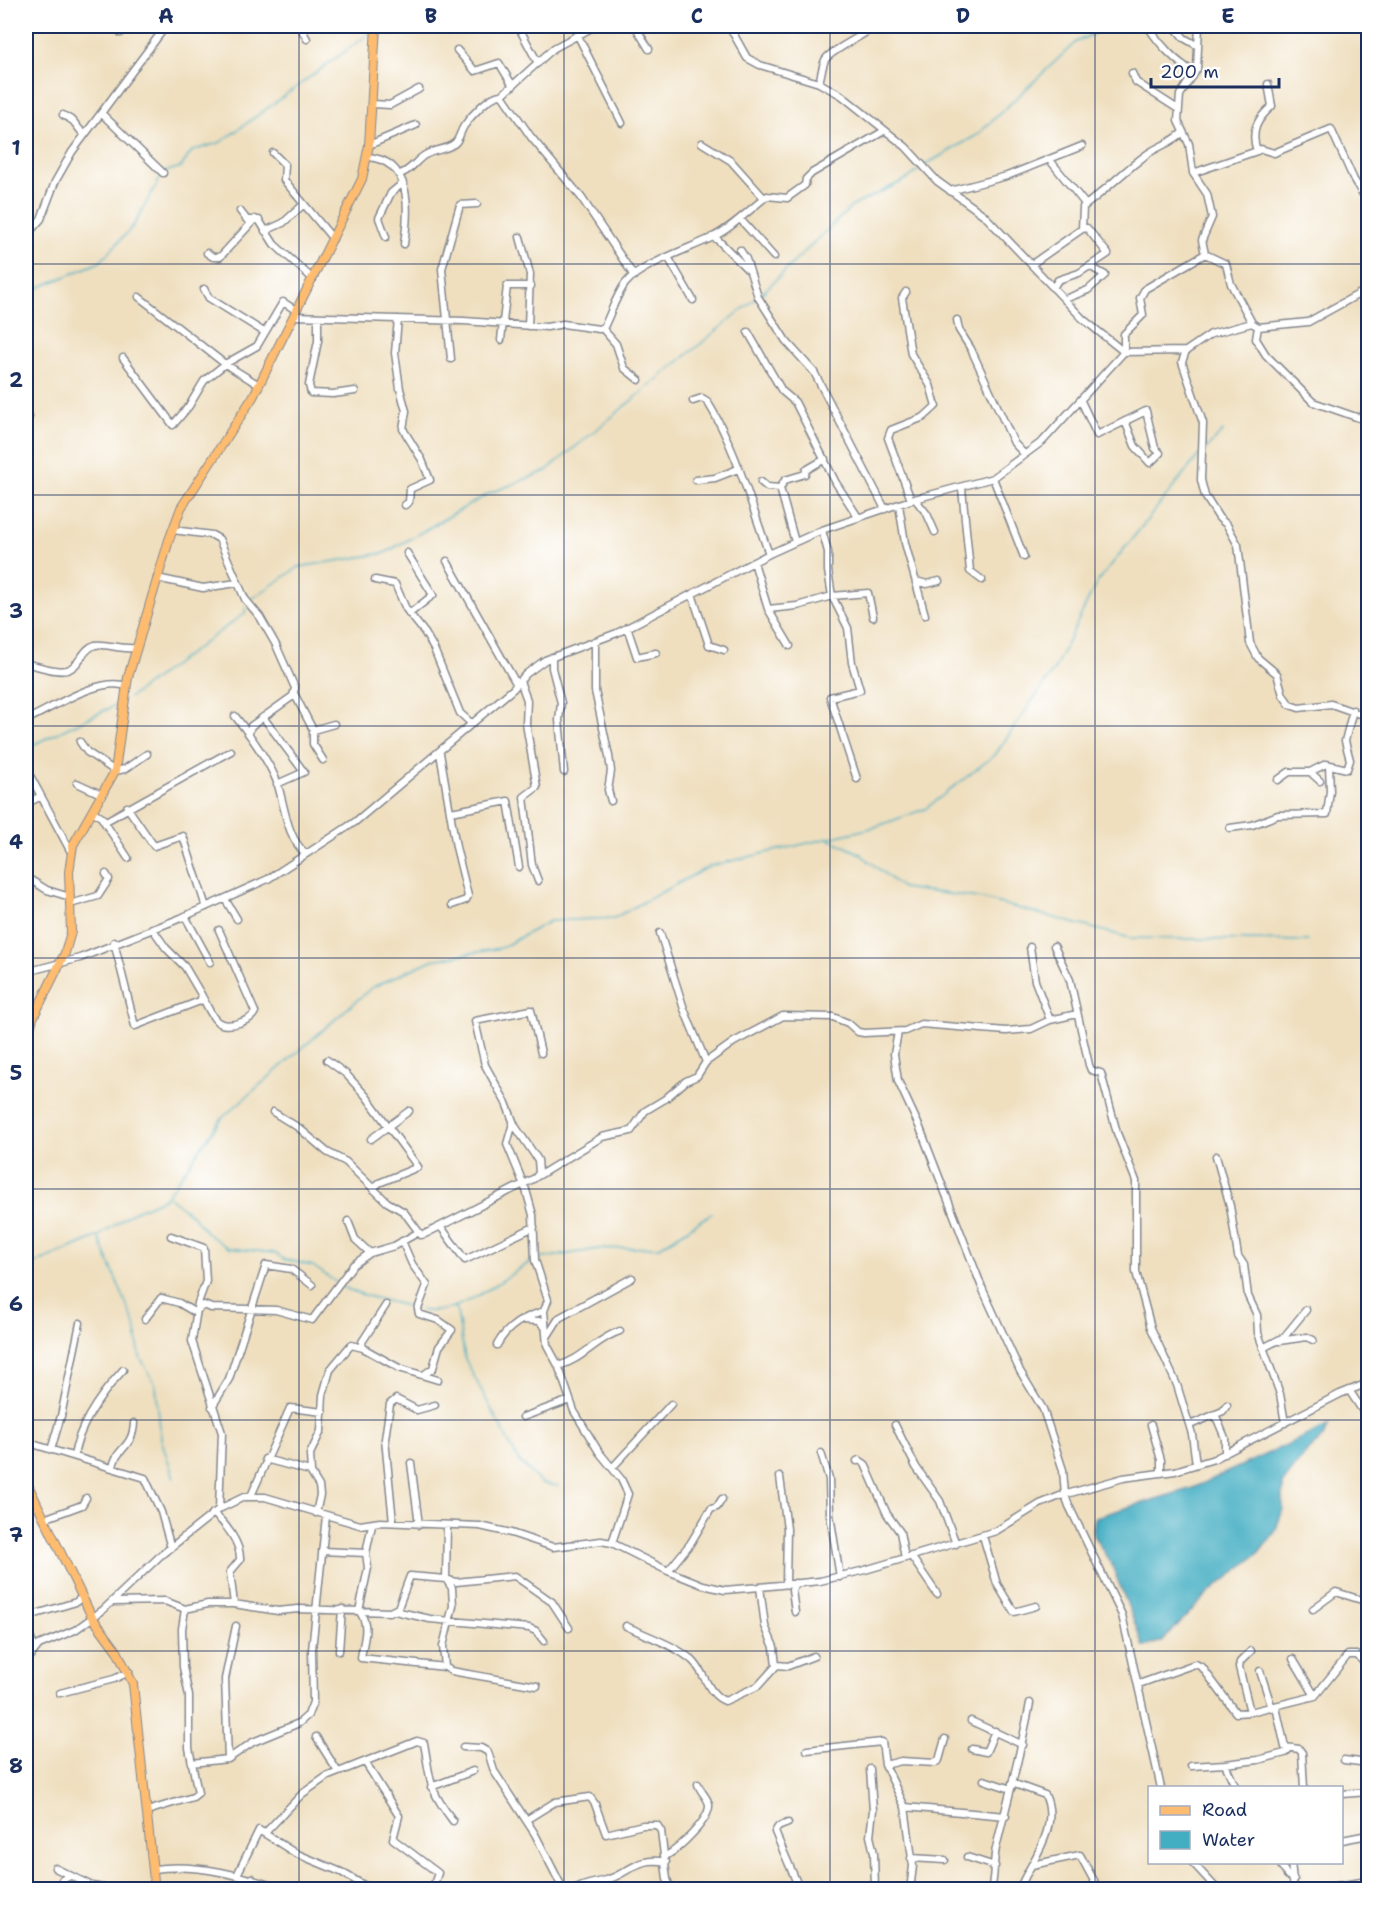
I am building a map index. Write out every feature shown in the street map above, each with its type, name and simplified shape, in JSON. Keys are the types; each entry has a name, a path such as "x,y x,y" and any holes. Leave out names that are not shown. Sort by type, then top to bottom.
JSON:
{"main road":[{"path":"26,1043 33,1018 61,963 71,932 71,852 79,832 103,795 115,771 126,686 173,530 192,490 233,431 260,385 362,179 369,145 373,104 376,26"},
{"path":"26,1244 29,1266 26,1291"},
{"path":"26,1485 92,1617 129,1672 135,1693 155,1890"}],"street":[{"path":"122,33 126,26"},
{"path":"26,236 41,219 55,182 84,135 163,26"},
{"path":"306,26 303,31 307,39"},
{"path":"518,26 537,63"},
{"path":"400,174 412,168 425,155 448,147 457,141 464,126 495,96 502,96 554,48 595,26"},
{"path":"635,26 649,49"},
{"path":"729,26 747,58 760,65 819,84 841,95 906,147 937,181 984,215 1083,319 1124,352 1186,351 1211,334 1255,325 1308,322 1368,289"},
{"path":"819,84 825,60 832,51 845,47 874,26"},
{"path":"1151,26 1149,28 1155,38 1182,66 1194,72"},
{"path":"1174,26 1184,38 1198,46"},
{"path":"1199,26 1197,69 1180,95 1178,121 1189,144 1193,173 1207,194 1212,217 1202,240 1205,254"},
{"path":"578,36 622,123"},
{"path":"457,50 476,71 499,63 513,86"},
{"path":"1132,74 1136,82 1178,109"},
{"path":"1257,151 1254,131 1259,117 1272,106 1268,84"},
{"path":"373,104 390,105 419,89"},
{"path":"502,96 531,137 581,197 634,276"},
{"path":"101,113 163,173"},
{"path":"63,115 73,122 84,135"},
{"path":"369,145 416,125"},
{"path":"1193,173 1261,149 1275,153 1331,129 1354,180 1368,202"},
{"path":"602,328 624,285 634,276 712,237 740,219 764,198 787,198 805,185 806,179 812,173 884,131"},
{"path":"1082,229 1083,207 1155,148 1174,140 1182,133"},
{"path":"702,143 731,162 764,198"},
{"path":"950,191 1007,176 1082,146"},
{"path":"273,153 285,165 284,180 333,239"},
{"path":"367,157 385,161 394,166 400,174 407,221 404,244"},
{"path":"1049,159 1086,205"},
{"path":"386,237 379,218 391,193 403,183"},
{"path":"265,231 283,223 304,204"},
{"path":"451,359 441,269 460,205 477,204"},
{"path":"240,211 247,220 255,218"},
{"path":"255,218 274,244 313,279"},
{"path":"207,253 213,257 220,257 255,218"},
{"path":"740,219 774,257"},
{"path":"1032,264 1082,229 1087,228 1108,254 1091,267 1059,280 1053,288"},
{"path":"520,237 531,286 528,326"},
{"path":"712,237 718,240 747,269"},
{"path":"740,250 758,297 786,341 814,372 885,508"},
{"path":"1205,254 1226,264 1231,284 1255,325 1256,339 1266,355 1312,402 1359,418 1368,410"},
{"path":"26,972 61,963 185,916 268,879 355,822 440,753 531,669 552,657 627,627 769,554 822,530 885,508 993,478 1043,441 1124,352 1124,334 1143,315 1140,298 1145,289 1205,254"},
{"path":"668,257 693,300"},
{"path":"1065,299 1088,290 1105,275 1091,267"},
{"path":"501,340 507,286 531,286"},
{"path":"204,289 209,298 264,332"},
{"path":"906,292 902,298 911,354 930,385 936,406 924,417 891,430 888,438 913,500 927,514 935,532"},
{"path":"139,297 225,364 260,385"},
{"path":"123,358 173,425 189,406 204,381 225,364 256,346 283,302 296,313 318,318 445,320 528,326 563,324 591,330 602,328"},
{"path":"318,318 318,341 309,386 311,393 333,394 355,391"},
{"path":"398,319 395,356 406,411 403,429 422,460 430,480 410,489 409,502 405,505"},
{"path":"957,320 958,330 971,349 1014,443 1025,455"},
{"path":"602,328 616,344 621,363 635,379 639,380"},
{"path":"748,332 782,392 795,402 836,483 858,517"},
{"path":"1186,351 1182,362 1203,423 1203,488 1208,501 1227,525 1238,545 1250,643 1254,653 1277,674 1282,695 1290,705 1299,708 1331,704 1368,717"},
{"path":"693,401 702,398 707,400 735,454 738,469 769,554"},
{"path":"1081,401 1097,435 1125,421 1146,411 1155,448 1160,453 1150,463 1135,446 1125,421"},
{"path":"795,542 780,488 785,480 805,474 806,470 825,459"},
{"path":"696,480 715,478 738,469"},
{"path":"993,478 1024,557"},
{"path":"761,482 767,487 780,488"},
{"path":"962,488 970,570 982,580"},
{"path":"899,505 905,543 925,615"},
{"path":"173,530 212,535 219,539 237,583 276,645 295,688 295,695 313,730 313,744 323,760"},
{"path":"822,530 828,552 832,596 848,628 852,663 860,690 830,697 857,779"},
{"path":"407,553 433,595 409,614"},
{"path":"447,561 527,700 526,724 534,754 534,775 537,787 524,798 532,865 538,881"},
{"path":"754,562 768,609 790,646"},
{"path":"157,578 203,588 237,583"},
{"path":"375,580 394,584 409,614 425,633 447,676 460,713 472,724"},
{"path":"916,582 927,584 939,581"},
{"path":"768,609 797,606 832,596 868,593 873,617"},
{"path":"693,594 709,645 723,650"},
{"path":"627,627 637,657 656,653"},
{"path":"595,641 595,693 609,756 611,771 608,790 611,801"},
{"path":"26,664 66,670 75,666 90,647 96,645 125,650 136,648"},
{"path":"125,650 132,663"},
{"path":"552,657 561,704 559,720 564,772"},
{"path":"26,720 64,703 72,696 103,685 116,682 126,686"},
{"path":"249,733 251,726 295,695"},
{"path":"1278,780 1289,772 1310,772 1329,765 1347,769 1350,760 1346,741 1353,710"},
{"path":"235,716 249,733 277,784 295,841 306,854"},
{"path":"262,717 304,772 277,784"},
{"path":"313,730 334,724"},
{"path":"80,742 87,752 115,771 125,769 147,754"},
{"path":"103,820 186,778 231,751"},
{"path":"440,753 456,846 468,896 466,900 452,905"},
{"path":"1230,828 1252,825 1278,815 1327,814 1330,791 1329,765"},
{"path":"26,768 39,797 71,852"},
{"path":"1310,772 1320,782"},
{"path":"76,783 103,795"},
{"path":"26,804 39,797"},
{"path":"451,812 508,801 519,867"},
{"path":"127,807 154,846 183,836 206,907"},
{"path":"93,811 103,820 128,858"},
{"path":"26,877 70,901 100,894 109,879 106,874"},
{"path":"225,899 237,919"},
{"path":"185,916 210,962"},
{"path":"152,928 166,948 185,967 218,1024 225,1026 249,1019 255,1012 219,930"},
{"path":"660,933 684,1008 706,1062"},
{"path":"114,942 135,1026 167,1016 203,998"},
{"path":"1054,946 1070,980 1077,1014 1082,1024 1089,1065 1091,1070 1101,1073 1117,1133 1133,1170 1137,1188 1136,1272 1151,1328 1177,1385 1190,1425 1196,1464"},
{"path":"1030,947 1035,981 1050,1020"},
{"path":"537,1176 538,1160 514,1123 485,1065 474,1021 531,1010 541,1053"},
{"path":"273,1112 299,1128 327,1152 346,1162 391,1205 404,1212 419,1232 425,1234 524,1184 602,1137 631,1131 645,1111 665,1099 686,1081 697,1076 706,1062 734,1042 783,1016 832,1017 849,1023 858,1032 897,1032 921,1024 1006,1031 1030,1029 1050,1020 1077,1014"},
{"path":"897,1032 894,1054 898,1081 920,1128 983,1290 1020,1371 1042,1409 1063,1470 1065,1495 1122,1616 1161,1786"},
{"path":"327,1060 346,1074 366,1096 387,1128 418,1167 379,1183 374,1189"},
{"path":"371,1139 409,1111"},
{"path":"514,1123 507,1144 524,1184 534,1227 534,1255 548,1300 544,1311 544,1326 549,1349 558,1366 576,1416 621,1479 628,1494 612,1543"},
{"path":"1216,1156 1230,1206 1238,1256 1244,1265 1248,1296 1257,1315 1257,1327 1280,1394 1285,1423"},
{"path":"348,1221 355,1239 370,1253"},
{"path":"441,1227 465,1260 534,1227"},
{"path":"196,1312 204,1305 211,1308 251,1308 276,1310 312,1320 353,1265 370,1253 419,1232"},
{"path":"171,1236 204,1248 206,1281 196,1312 192,1341 222,1433 216,1511 232,1534 240,1551 240,1560 230,1572 234,1604"},
{"path":"402,1241 412,1263 427,1285 418,1309 420,1314 438,1320 452,1330 439,1347 433,1368 425,1374"},
{"path":"212,1407 229,1379 267,1264 291,1269 312,1285"},
{"path":"546,1337 559,1318 633,1278"},
{"path":"146,1319 156,1301 161,1298 179,1303 196,1312"},
{"path":"363,1348 362,1342 386,1305"},
{"path":"1278,1341 1306,1310"},
{"path":"497,1345 507,1329 544,1311"},
{"path":"522,1320 539,1321 544,1326"},
{"path":"51,1450 61,1416 80,1323"},
{"path":"1290,1330 1301,1337 1313,1340"},
{"path":"558,1366 576,1359 606,1335 620,1331"},
{"path":"1263,1348 1278,1341 1301,1337"},
{"path":"316,1513 320,1495 310,1471 310,1454 321,1431 323,1395 331,1367 351,1346 363,1348 399,1368 425,1374 438,1380"},
{"path":"74,1456 75,1446 97,1403 123,1370"},
{"path":"26,1662 35,1648 75,1630 114,1602 171,1548 216,1511 251,1496 360,1525 393,1522 495,1529 553,1547 601,1541 612,1543 668,1571 714,1588 760,1587 840,1577 983,1536 1008,1526 1040,1504 1065,1495 1123,1478 1175,1471 1225,1454 1349,1390 1368,1383"},
{"path":"1349,1390 1368,1419"},
{"path":"393,1522 385,1439 390,1404 396,1399 417,1410 435,1406"},
{"path":"523,1416 570,1400"},
{"path":"612,1468 671,1404"},
{"path":"1190,1425 1223,1411 1227,1405"},
{"path":"251,1496 265,1459 290,1408 323,1412"},
{"path":"1215,1414 1225,1438 1225,1454"},
{"path":"113,1468 116,1456 132,1438 134,1423"},
{"path":"895,1425 916,1467 940,1501 956,1544"},
{"path":"1151,1425 1161,1460 1161,1472"},
{"path":"26,1442 125,1470 147,1480 161,1512 171,1548"},
{"path":"821,1453 829,1479 830,1515 840,1577"},
{"path":"265,1459 310,1471"},
{"path":"857,1461 866,1464 887,1514 900,1532 908,1557 937,1594"},
{"path":"411,1463 419,1525"},
{"path":"780,1477 787,1528 786,1584"},
{"path":"44,1519 82,1505 86,1498"},
{"path":"668,1571 702,1527 711,1509 717,1507 722,1499"},
{"path":"191,1763 228,1760 253,1742 290,1727 308,1716 313,1702 312,1650 326,1516"},
{"path":"372,1525 366,1553 369,1568 359,1611 364,1618 366,1631 361,1658 445,1667 451,1671 537,1686"},
{"path":"445,1667 443,1646 451,1620 452,1588 446,1578 447,1525"},
{"path":"983,1536 997,1584 1014,1612 1036,1606"},
{"path":"322,1551 366,1553"},
{"path":"395,1611 410,1576 446,1578 456,1582 515,1576 552,1602 569,1628"},
{"path":"795,1583 792,1590 795,1612"},
{"path":"1313,1609 1336,1592 1366,1601 1368,1586"},
{"path":"760,1587 765,1626 774,1647 777,1663"},
{"path":"26,1617 76,1602 82,1597"},
{"path":"114,1602 165,1601 185,1609 208,1604 234,1604 269,1610 395,1611 430,1619 529,1628 536,1631 543,1641"},
{"path":"147,1810 193,1797 198,1793 191,1763 189,1696 183,1667 182,1629 185,1609"},
{"path":"339,1651 342,1609"},
{"path":"228,1760 225,1679 236,1626"},
{"path":"626,1626 684,1654 698,1667 717,1698 725,1701 758,1686 777,1663"},
{"path":"26,1629 35,1648"},
{"path":"1250,1712 1239,1667 1240,1662 1251,1651"},
{"path":"1139,1684 1195,1664 1202,1667 1236,1713 1250,1712 1315,1696 1348,1655 1357,1655 1368,1667"},
{"path":"777,1663 788,1666 814,1656"},
{"path":"1293,1659 1315,1696"},
{"path":"1260,1671 1274,1707 1283,1742 1289,1749"},
{"path":"60,1693 129,1672"},
{"path":"991,1890 996,1850 1023,1745 1030,1703"},
{"path":"971,1721 1023,1745"},
{"path":"972,1749 986,1752 995,1731"},
{"path":"316,1737 338,1772"},
{"path":"885,1765 902,1761 937,1762 945,1739"},
{"path":"265,1833 302,1794 338,1772 417,1741 424,1743 434,1796 453,1821"},
{"path":"807,1750 882,1742 885,1765 905,1807 913,1870 910,1890"},
{"path":"463,1747 481,1748 488,1752 494,1771 526,1820 551,1869 566,1890"},
{"path":"1191,1766 1258,1760 1285,1753 1289,1749 1299,1749 1302,1753 1304,1786"},
{"path":"1344,1760 1368,1763"},
{"path":"365,1762 399,1816 393,1839 438,1873 432,1890"},
{"path":"1225,1764 1235,1786"},
{"path":"870,1769 873,1807 870,1836 874,1853 875,1890"},
{"path":"431,1787 473,1771"},
{"path":"984,1780 1012,1786 1047,1798 1047,1826 1041,1848 1019,1890"},
{"path":"574,1890 587,1883 609,1879 636,1863 666,1859 683,1843 708,1812 709,1804 698,1784"},
{"path":"1343,1794 1368,1792"},
{"path":"526,1820 555,1802 590,1797 595,1804 606,1834 643,1825 657,1825 661,1831 671,1890"},
{"path":"905,1807 1006,1816"},
{"path":"788,1823 778,1827 775,1832 800,1890"},
{"path":"237,1875 256,1832 259,1830 295,1853 341,1872 372,1890"},
{"path":"1343,1840 1368,1835"},
{"path":"1032,1865 1080,1855 1099,1890"},
{"path":"967,1857 995,1866"},
{"path":"911,1858 945,1860"},
{"path":"1193,1864 1218,1890"},
{"path":"1280,1864 1287,1875 1294,1880"},
{"path":"1291,1864 1294,1890"},
{"path":"154,1869 174,1866 237,1875 285,1890"},
{"path":"55,1868 92,1886 115,1890"},
{"path":"58,1890 62,1880 70,1876"},
{"path":"252,1878 254,1890"},
{"path":"1308,1890 1368,1881"}],"water":[{"path":"1329,1425 1323,1437 1304,1455 1283,1483 1283,1509 1275,1532 1259,1553 1210,1592 1162,1641 1144,1647 1111,1563 1093,1535 1095,1517 1193,1488"}],"waterway":[{"path":"925,165 977,135 1076,42 1109,26"},
{"path":"164,172 181,167 192,151 221,142 373,31"},
{"path":"759,296 851,207 909,178 921,168"},
{"path":"26,293 100,262 134,225 161,176"},
{"path":"250,600 299,567 385,553 488,494 546,471 755,299"},
{"path":"1205,450 1223,431"},
{"path":"33,1264 99,1236 133,1212 165,1198 222,1118 371,988 432,960 501,948 550,921 614,918 710,866 872,828 925,809 995,755 1055,668 1096,584 1199,455"},
{"path":"129,698 245,613 246,606"},
{"path":"26,748 122,702"},
{"path":"827,838 859,853 902,888 979,898 1130,938 1308,941"},
{"path":"169,1197 192,1215 208,1234 228,1248 275,1253 283,1259 313,1266 337,1283"},
{"path":"538,1259 598,1249 660,1247 712,1213"},
{"path":"99,1238 135,1325 140,1357 156,1386 161,1439 174,1478"},
{"path":"421,1310 435,1311 464,1303 534,1260"},
{"path":"341,1286 416,1309"},
{"path":"456,1306 465,1359 518,1460 541,1483 558,1486"}]}
